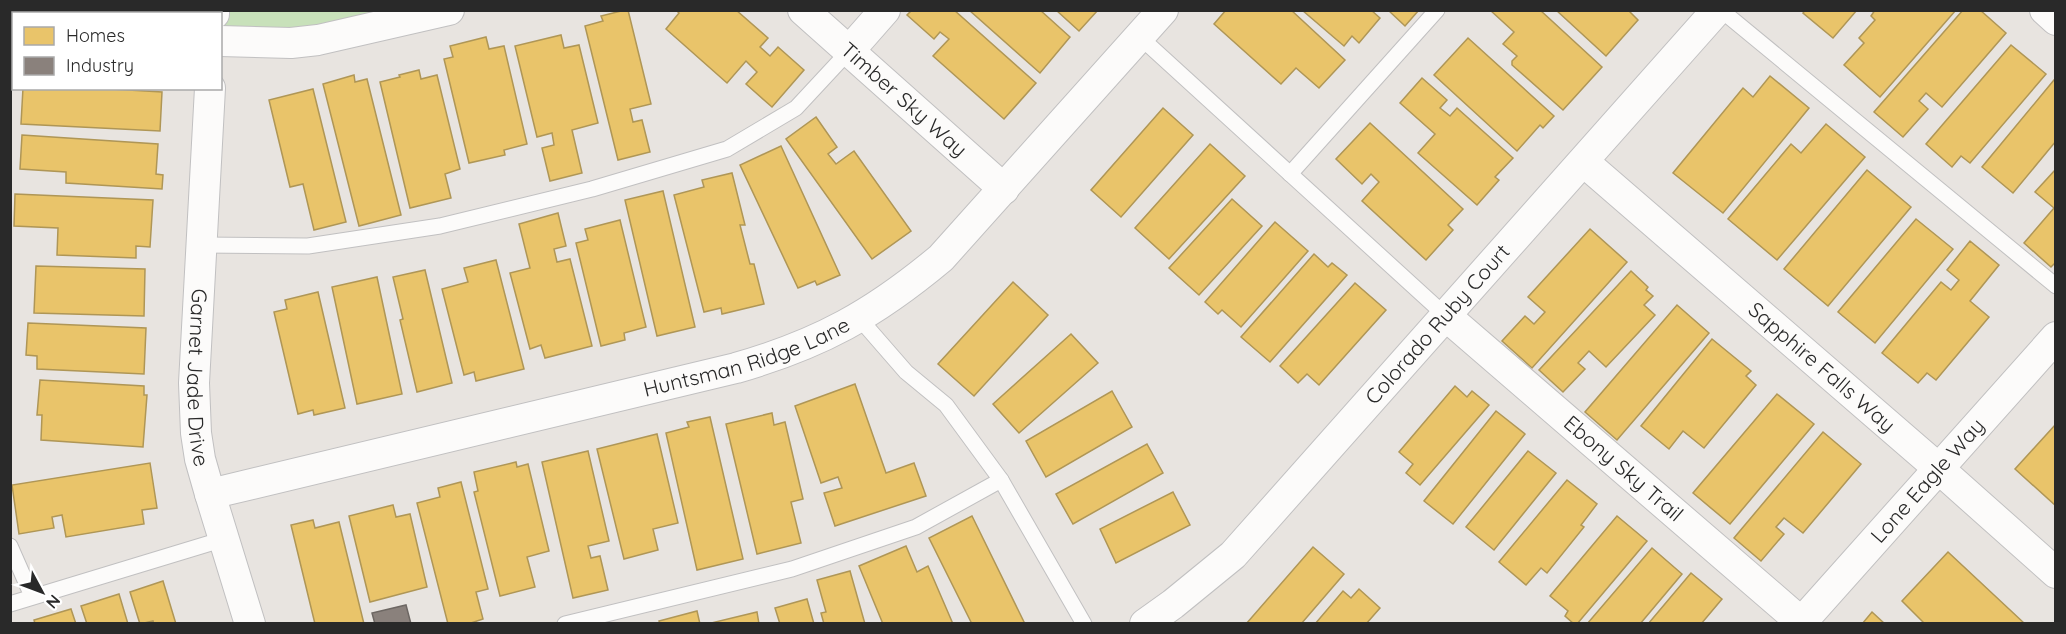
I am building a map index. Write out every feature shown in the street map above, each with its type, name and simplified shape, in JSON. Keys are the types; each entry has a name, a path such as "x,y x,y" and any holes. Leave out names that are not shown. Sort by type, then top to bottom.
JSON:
{"street":[{"path":"222,40 291,43 318,40 449,10"},
{"name":"Timber Sky Way","path":"803,10 1004,189"},
{"path":"849,51 885,10"},
{"name":"Huntsman Ridge Lane","path":"210,494 736,368 812,343 859,318 912,283 941,258 1163,10"},
{"name":"Colorado Ruby Court","path":"1145,624 1181,614 1719,10"},
{"path":"2045,10 2055,20"},
{"name":"Garnet Jade Drive","path":"210,90 194,383 196,434 200,459 250,624"},
{"name":"Sapphire Falls Way","path":"1584,162 1938,468 2055,573"},
{"name":"Ebony Sky Trail","path":"1446,316 1801,623"},
{"name":"Lone Eagle Way","path":"1801,623 2055,337"}],"lane":[{"path":"1290,174 1437,10"},
{"path":"1719,10 2055,286"},
{"path":"10,36 10,64"},
{"path":"1140,37 1446,316"},
{"path":"202,245 308,246 440,226 592,189 728,149 796,108 849,51"},
{"path":"859,318 906,372 946,405 1001,480 1084,624"},
{"path":"564,624 792,570 916,527 1001,480"},
{"path":"10,604 224,539"},
{"path":"10,546 32,596"}],"green space":[{"path":"449,11 222,41 222,12 213,12"}],"building: Homes":[{"path":"628,10 651,104 630,109 633,122 642,120 650,152 618,160 585,26 603,21 601,16"},
{"path":"676,10 736,10 768,38 760,47 770,56 778,47 804,70 772,107 746,84 757,72 746,61 727,83 666,29 679,13"},
{"path":"912,10 954,10 1036,83 1004,119 933,56 949,39 940,32 934,39 907,15"},
{"path":"969,10 1040,10 1070,37 1040,73"},
{"path":"1056,10 1098,10 1079,31"},
{"path":"1226,10 1291,10 1345,60 1319,88 1296,68 1281,84 1214,24"},
{"path":"1302,10 1371,10 1380,18 1359,43 1352,36 1344,46"},
{"path":"1388,10 1419,10 1405,26"},
{"path":"1490,10 1540,10 1602,67 1563,110 1512,65 1512,61 1517,56 1503,44 1514,32"},
{"path":"1556,10 1628,10 1638,20 1606,56"},
{"path":"1805,10 1857,10 1833,38 1803,13"},
{"path":"1875,10 1956,10 1880,97 1844,65 1864,43 1859,38 1875,20 1871,16"},
{"path":"1963,10 1980,10 2006,33 1942,107 1926,93 1919,101 1928,109 1903,137 1874,112"},
{"path":"561,35 564,48 579,45 598,123 572,130 582,173 550,181 542,148 554,145 552,133 537,137 515,46"},
{"path":"486,37 489,49 504,46 527,144 504,150 505,155 469,163 444,59 453,57 450,46"},
{"path":"1468,38 1554,116 1543,128 1540,125 1517,151 1434,75"},
{"path":"2011,45 2046,74 1970,163 1961,156 1952,167 1926,144"},
{"path":"419,70 421,79 437,75 460,169 445,174 451,198 410,208 380,82"},
{"path":"354,75 355,82 367,79 401,215 359,226 323,84"},
{"path":"1770,76 1809,108 1723,213 1673,173 1743,88 1753,97"},
{"path":"1422,78 1447,100 1440,108 1450,116 1457,108 1513,158 1495,177 1499,180 1477,205 1418,153 1435,134 1400,103"},
{"path":"2054,80 2056,81 2056,141 2013,193 1982,167"},
{"path":"313,89 346,222 314,230 303,184 290,187 269,100"},
{"path":"23,90 162,92 160,131 21,124"},
{"path":"1163,108 1193,135 1121,217 1091,190"},
{"path":"816,117 837,147 828,154 836,164 854,151 911,231 872,259 786,139"},
{"path":"1370,123 1463,209 1448,225 1453,230 1426,260 1362,201 1379,182 1371,174 1362,184 1336,159"},
{"path":"1826,124 1865,157 1777,260 1728,219 1791,144 1801,153"},
{"path":"22,135 158,144 156,174 163,175 162,189 66,183 66,172 20,169"},
{"path":"1210,144 1245,176 1169,259 1135,228"},
{"path":"781,146 840,275 817,285 815,281 798,288 740,165"},
{"path":"2056,169 2056,262 2051,267 2024,243 2054,208 2035,192"},
{"path":"1867,170 1911,207 1828,306 1784,269"},
{"path":"732,173 745,225 740,225 750,264 754,264 764,304 722,314 721,308 704,312 674,195 704,187 702,180"},
{"path":"663,191 695,327 657,336 625,200"},
{"path":"15,194 153,200 150,247 136,246 136,258 57,255 58,228 14,226"},
{"path":"1232,199 1262,226 1199,295 1169,268"},
{"path":"558,213 566,246 554,249 557,262 570,259 592,346 545,358 541,345 530,349 510,273 530,268 519,224"},
{"path":"1916,219 1953,249 1875,343 1838,312"},
{"path":"620,220 646,327 624,333 625,340 601,346 576,243 588,240 585,229"},
{"path":"1275,222 1308,251 1241,327 1222,310 1218,314 1205,302"},
{"path":"1590,229 1627,262 1532,368 1502,341 1525,316 1534,324 1545,312 1528,297"},
{"path":"1970,241 1999,265 1970,301 1989,317 1936,380 1927,373 1918,383 1882,353 1941,282 1951,290 1959,280 1947,270"},
{"path":"1314,254 1328,267 1332,263 1347,275 1270,362 1241,337"},
{"path":"496,260 524,369 476,381 474,372 464,375 442,289 468,282 464,268"},
{"path":"36,266 145,269 144,316 34,313"},
{"path":"425,270 452,383 417,392 400,320 403,319 393,277"},
{"path":"1631,271 1648,287 1646,290 1653,296 1644,305 1655,315 1606,367 1589,351 1578,363 1585,369 1563,392 1539,370"},
{"path":"377,277 402,394 357,404 332,287"},
{"path":"1013,282 1048,315 974,396 938,364"},
{"path":"1355,283 1386,310 1319,385 1307,374 1298,383 1280,366"},
{"path":"318,292 345,408 314,415 313,410 298,414 274,312 287,309 285,300"},
{"path":"1677,305 1709,333 1617,440 1585,412"},
{"path":"28,323 146,328 144,374 37,369 37,356 26,355"},
{"path":"1071,334 1098,363 1019,433 993,404"},
{"path":"1712,339 1751,371 1746,376 1756,385 1704,448 1683,431 1669,449 1641,426"},
{"path":"40,380 144,386 144,395 147,395 143,447 41,440 42,415 37,415"},
{"path":"855,384 886,473 914,463 926,496 835,526 824,493 842,488 838,477 821,483 795,406"},
{"path":"1455,386 1467,397 1472,391 1489,405 1420,485 1406,473 1413,464 1399,452"},
{"path":"1112,391 1132,427 1046,477 1026,441"},
{"path":"1777,394 1814,424 1730,524 1693,493"},
{"path":"1496,411 1525,434 1453,524 1424,501"},
{"path":"772,413 774,425 785,422 803,499 791,502 801,543 757,554 726,424"},
{"path":"710,417 743,559 697,570 666,433 689,427 687,422"},
{"path":"2056,424 2056,506 2015,469"},
{"path":"1823,432 1861,464 1803,533 1784,518 1776,527 1784,534 1761,561 1734,538"},
{"path":"657,434 678,523 653,529 658,550 624,559 597,449"},
{"path":"1147,444 1163,473 1073,524 1056,494"},
{"path":"588,451 609,541 588,546 591,558 600,556 608,590 573,598 542,462"},
{"path":"1528,451 1556,473 1494,550 1466,527"},
{"path":"516,462 517,467 528,464 549,551 527,557 535,587 500,596 474,492 478,491 474,472"},
{"path":"150,463 157,508 142,510 144,524 66,537 62,515 52,517 54,528 19,534 12,485"},
{"path":"1567,480 1597,504 1581,525 1584,527 1547,573 1541,568 1526,585 1499,562"},
{"path":"461,482 488,589 476,592 483,619 468,624 448,624 417,503 440,497 438,488"},
{"path":"1173,492 1190,525 1116,563 1100,529"},
{"path":"393,505 396,517 410,514 427,587 370,602 349,516"},
{"path":"972,516 1025,624 972,624 929,538"},
{"path":"1617,516 1647,541 1577,624 1574,624 1565,616 1568,611 1550,596"},
{"path":"313,520 315,528 339,522 364,624 315,624 291,525"},
{"path":"906,546 917,572 928,566 953,624 883,624 859,566"},
{"path":"1313,547 1344,574 1301,624 1246,624"},
{"path":"1652,548 1682,574 1640,624 1587,624"},
{"path":"1948,552 2024,624 1925,624 1902,601"},
{"path":"850,571 865,624 824,624 821,613 826,612 817,580"},
{"path":"1691,573 1722,599 1701,624 1648,624"},
{"path":"163,581 176,624 154,624 153,621 140,624 130,592"},
{"path":"1359,589 1380,608 1366,624 1315,624 1343,591 1351,598"},
{"path":"119,594 128,624 87,624 81,606"},
{"path":"807,599 814,624 780,624 775,608"},
{"path":"71,609 76,624 35,624 34,620"},
{"path":"697,611 700,624 660,624 659,621"},
{"path":"757,612 759,624 711,624 711,623"},
{"path":"1872,612 1885,624 1862,624"}],"building: Industry":[{"path":"406,605 411,624 375,624 372,613"}]}
